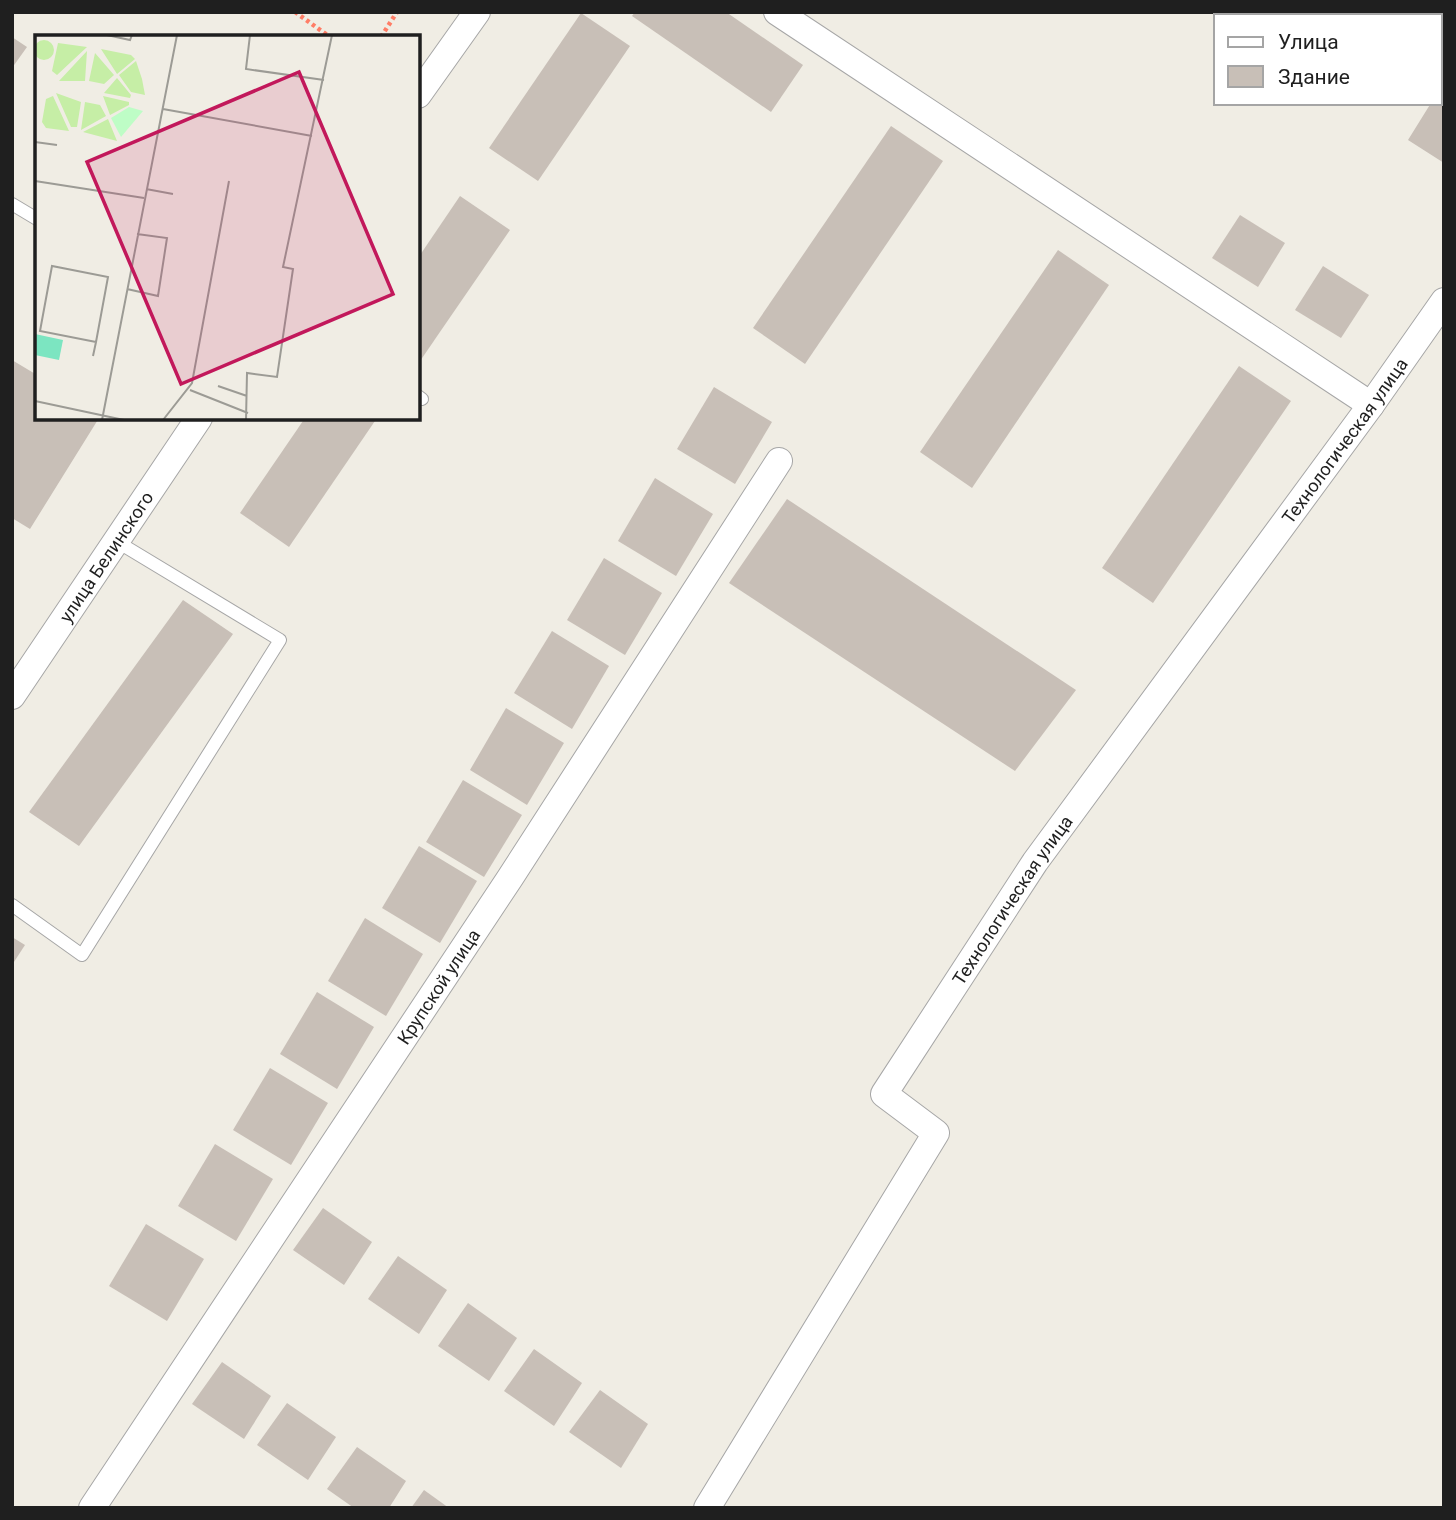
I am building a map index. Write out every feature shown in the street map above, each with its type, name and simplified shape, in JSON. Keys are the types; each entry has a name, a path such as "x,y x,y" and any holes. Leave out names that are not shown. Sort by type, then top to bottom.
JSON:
{"street":[{"path":"420,92 477,12"},
{"path":"777,12 1371,404"},
{"name":"Технологическая улица","path":"707,1508 936,1133 884,1094 1035,862 1444,301"},
{"name":"улица Белинского","path":"12,696 198,420"},
{"name":"Крупской улица","path":"92,1508 510,878 779,461"}],"lane":[{"path":"12,204 35,218"},
{"path":"12,905 82,955 280,640 116,541"}],"path":[{"path":"295,12 327,35"},
{"path":"382,35 397,12"}],"building":[{"path":"635,12 726,12 803,65 771,112 632,16"},
{"path":"581,13 630,46 538,181 489,148"},
{"path":"12,37 27,47 12,68"},
{"path":"1442,101 1444,102 1444,163 1408,140 1430,105 1442,105"},
{"path":"891,126 943,161 805,364 753,328"},
{"path":"460,196 510,230 420,361 420,255"},
{"path":"1240,215 1285,243 1258,287 1212,258"},
{"path":"1058,250 1109,285 972,488 920,452"},
{"path":"1323,266 1369,295 1341,338 1295,310"},
{"path":"12,360 35,374 35,420 98,420 30,529 12,518"},
{"path":"1239,366 1291,401 1153,603 1102,568"},
{"path":"714,387 772,422 735,484 677,449"},
{"path":"304,420 376,420 289,547 240,513"},
{"path":"655,478 713,514 676,576 618,541"},
{"path":"787,499 1076,690 1015,771 729,583"},
{"path":"604,558 662,593 625,655 567,620"},
{"path":"183,600 233,634 79,846 29,812"},
{"path":"552,631 609,666 572,729 514,693"},
{"path":"506,708 564,743 527,805 470,770"},
{"path":"463,780 522,815 484,877 426,842"},
{"path":"419,846 477,881 440,943 382,908"},
{"path":"365,918 423,954 386,1016 328,981"},
{"path":"12,937 25,945 12,965"},
{"path":"317,992 374,1027 337,1089 280,1054"},
{"path":"270,1068 328,1103 291,1165 233,1130"},
{"path":"215,1144 273,1179 236,1241 178,1206"},
{"path":"323,1208 372,1242 344,1285 293,1250"},
{"path":"146,1224 204,1259 167,1321 109,1286"},
{"path":"398,1256 447,1290 419,1334 368,1299"},
{"path":"468,1303 517,1338 489,1381 438,1346"},
{"path":"534,1349 582,1383 554,1426 504,1391"},
{"path":"222,1362 271,1396 244,1439 192,1404"},
{"path":"600,1390 648,1424 621,1468 569,1432"},
{"path":"287,1403 336,1437 308,1480 257,1445"},
{"path":"357,1447 406,1481 389,1508 354,1508 327,1489"},
{"path":"424,1490 449,1508 411,1508"}]}
